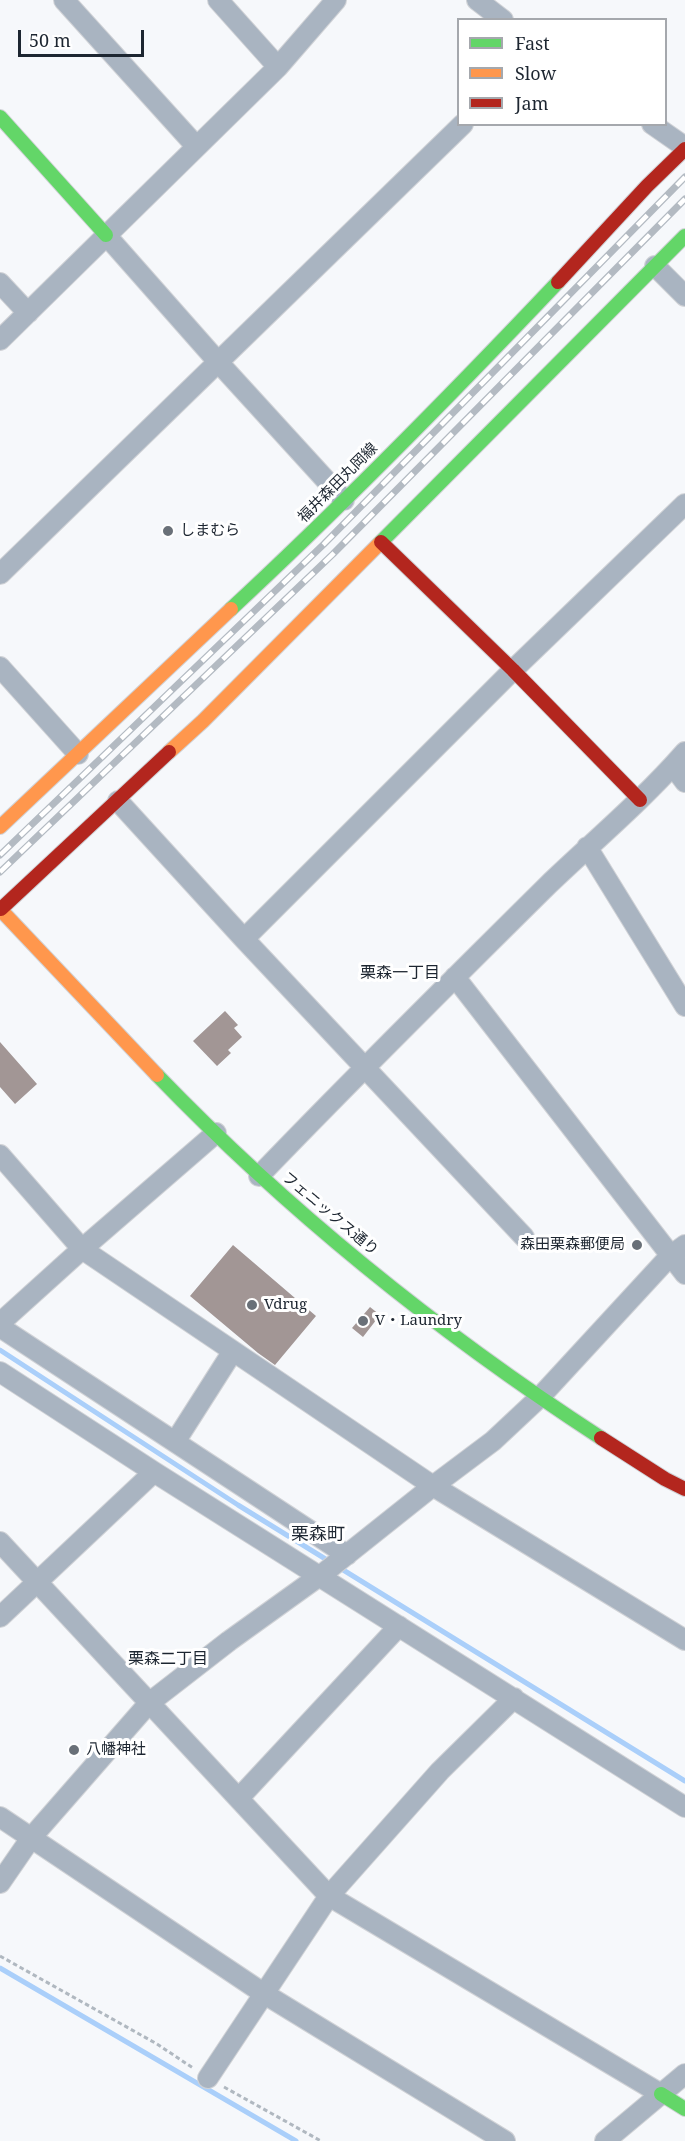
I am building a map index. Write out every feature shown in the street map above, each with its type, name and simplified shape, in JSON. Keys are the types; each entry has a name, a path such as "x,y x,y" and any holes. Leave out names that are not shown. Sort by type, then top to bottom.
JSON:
{"main road":[{"path":"0,117 106,235"},
{"name":"福井森田丸岡線","path":"0,827 344,500 486,358 685,148"},
{"path":"0,909 203,721 685,236"},
{"path":"381,542 513,670 640,800"},
{"name":"フェニックス通り","path":"0,909 112,1030 259,1176 342,1247 426,1315 540,1397 665,1479 685,1489"},
{"path":"661,2094 685,2109"}],"street":[{"path":"63,0 196,146"},
{"path":"218,0 278,66"},
{"path":"0,340 278,66 336,0"},
{"path":"477,0 500,18"},
{"path":"0,574 461,126"},
{"path":"655,126 685,148"},
{"path":"106,235 344,500"},
{"path":"655,266 685,296"},
{"path":"0,283 28,313"},
{"path":"244,939 513,670 685,504"},
{"path":"0,667 78,754"},
{"path":"259,1176 364,1066 587,847 640,800 679,759"},
{"path":"679,759 685,782"},
{"path":"118,801 244,939 524,1237"},
{"path":"587,847 685,1006"},
{"path":"455,977 677,1250 685,1274"},
{"path":"216,1133 82,1249 0,1325 347,1555"},
{"path":"0,1155 82,1249 433,1486 685,1640"},
{"path":"0,1883 31,1838 149,1703 347,1555 493,1441 540,1397 677,1250"},
{"path":"175,1442 233,1351"},
{"path":"0,1372 154,1472 321,1574 685,1807"},
{"path":"0,1617 154,1472"},
{"path":"0,1542 329,1896 661,2094"},
{"path":"239,1798 399,1626"},
{"path":"208,2078 329,1896 440,1771 514,1698"},
{"path":"0,1817 263,1993 505,2141"},
{"path":"605,2141 685,2074"}],"path":[{"path":"0,1956 157,2044 208,2078 321,2141"}],"building":[{"path":"225,1011 238,1025 234,1028 242,1037 228,1050 231,1053 217,1066 193,1041"},
{"path":"0,1042 37,1084 15,1104 0,1087"},
{"path":"233,1245 316,1316 275,1365 190,1296"},
{"path":"370,1307 380,1315 363,1337 352,1328"}],"waterway":[{"path":"0,1350 238,1505 685,1781"},
{"path":"0,1968 296,2141"}],"railway":[{"path":"0,855 324,544 685,177"},
{"path":"0,872 333,554 685,199"}],"traffic: fast":[{"path":"0,117 106,235"},
{"path":"379,544 685,236"},
{"path":"231,609 397,448 558,282"},
{"path":"157,1075 260,1176 368,1269 482,1356 601,1438"},
{"path":"661,2094 685,2109"}],"traffic: slow":[{"path":"169,752 203,721 379,544"},
{"path":"0,827 231,609"},
{"path":"0,909 157,1075"}],"traffic: jam":[{"path":"558,282 647,186 685,149"},
{"path":"381,542 513,670 640,800"},
{"path":"1,909 169,752"},
{"path":"601,1438 665,1479 685,1489"}],"place":[{"name":"しまむら","path":"168,531"},
{"name":"森田栗森郵便局","path":"637,1245"},
{"name":"Vdrug","path":"252,1305"},
{"name":"V・Laundry","path":"363,1321"},
{"name":"八幡神社","path":"74,1750"}],"district":[{"name":"栗森一丁目","path":"400,973"},
{"name":"栗森町","path":"318,1535"},
{"name":"栗森二丁目","path":"168,1659"}]}
